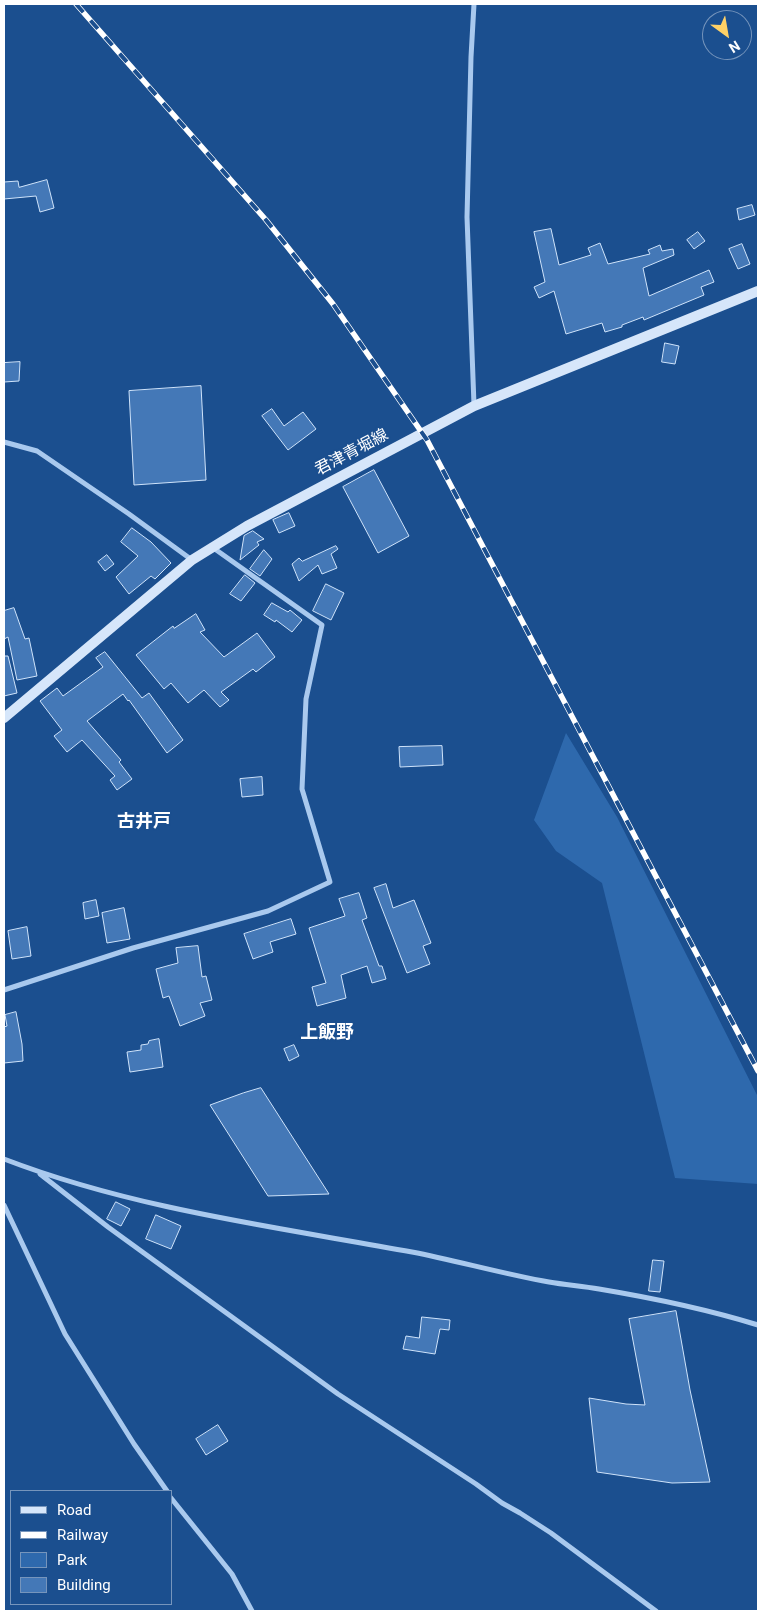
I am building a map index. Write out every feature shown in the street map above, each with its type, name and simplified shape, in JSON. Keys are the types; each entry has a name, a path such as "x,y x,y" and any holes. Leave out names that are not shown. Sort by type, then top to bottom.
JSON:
{"main road":[{"name":"君津青堀線","path":"4,718 192,560 212,547 299,498 474,406 758,291"}],"street":[{"path":"474,4 467,216 474,406"},
{"path":"4,442 37,451 192,560"},
{"path":"4,990 133,948 268,912 330,882 302,789 306,699 322,625 212,547"},
{"path":"4,1158 38,1172 116,1194 185,1210 328,1239 413,1252 548,1282 644,1297 718,1312 758,1325"},
{"path":"38,1172 116,1233 338,1394 502,1503 551,1533 656,1611"},
{"path":"4,1205 65,1334 134,1444 166,1490"},
{"path":"172,1499 232,1574 252,1611"}],"green space":[{"path":"566,733 617,817 758,1097 758,1184 675,1178 602,883 556,851 534,820"}],"building":[{"path":"47,180 54,208 40,212 36,196 4,199 4,182 18,181 19,187"},
{"path":"752,205 755,215 739,220 737,209"},
{"path":"551,229 559,265 591,255 588,248 600,243 608,264 650,254 648,250 660,245 662,251 673,249 674,255 643,268 649,296 709,270 714,282 701,287 704,295 644,320 643,317 622,325 622,327 605,332 602,323 566,334 554,291 539,298 534,287 545,282 534,232"},
{"path":"698,232 705,241 694,249 687,240"},
{"path":"742,244 750,264 738,269 729,249"},
{"path":"665,343 679,346 675,364 662,362"},
{"path":"20,362 19,381 4,382 4,363"},
{"path":"201,386 206,480 134,485 129,391"},
{"path":"272,409 284,426 303,412 316,429 288,450 262,416"},
{"path":"374,470 409,536 378,553 343,487"},
{"path":"289,513 295,526 279,533 273,520"},
{"path":"132,528 151,542 171,563 155,579 151,576 129,594 116,577 138,556 121,542"},
{"path":"253,531 264,539 257,542 259,545 240,560 244,536"},
{"path":"336,546 338,549 331,554 337,568 322,574 318,565 299,581 292,564 299,558 302,561"},
{"path":"264,550 272,559 260,576 250,569"},
{"path":"107,555 114,564 105,571 98,562"},
{"path":"245,575 255,583 241,601 230,594"},
{"path":"326,584 344,593 331,620 313,611"},
{"path":"272,603 288,612 290,610 302,620 292,632 276,620 275,622 264,615"},
{"path":"14,608 25,639 29,638 37,676 17,680 8,637 4,639 4,611"},
{"path":"196,614 205,630 200,632 224,657 257,633 275,657 256,672 253,669 221,692 229,700 220,707 204,690 188,703 171,683 164,689 136,655 173,626 174,628"},
{"path":"105,652 142,698 149,693 183,740 167,753 123,694 87,721 121,760 119,762 132,779 117,790 110,780 115,776 82,740 67,752 54,736 62,730 40,701 57,688 63,696 103,667 96,658"},
{"path":"4,656 8,656 17,693 4,696"},
{"path":"442,746 443,765 400,767 399,747"},
{"path":"262,777 263,795 242,797 240,779"},
{"path":"386,884 393,908 414,900 431,943 423,946 430,964 407,973 374,888"},
{"path":"359,893 367,918 362,920 379,966 382,966 386,979 372,983 367,966 341,975 346,998 317,1006 312,987 326,983 309,928 345,916 339,899"},
{"path":"96,900 99,916 85,919 83,903"},
{"path":"124,908 130,939 107,943 102,913"},
{"path":"291,919 296,934 270,942 273,952 253,959 244,934"},
{"path":"27,927 31,956 12,959 8,931"},
{"path":"198,946 202,977 206,976 212,1000 200,1003 205,1016 180,1026 169,996 163,998 156,969 178,963 176,948"},
{"path":"16,1012 23,1061 4,1063 4,1027 7,1026 5,1015"},
{"path":"159,1039 163,1067 130,1072 127,1052 141,1050 141,1045"},
{"path":"294,1045 299,1056 289,1061 284,1049"},
{"path":"261,1088 329,1194 268,1196 210,1105"},
{"path":"116,1202 130,1209 121,1226 107,1219"},
{"path":"156,1215 181,1226 171,1249 146,1239"},
{"path":"653,1260 664,1261 660,1292 649,1291"},
{"path":"676,1311 690,1390 710,1482 672,1483 597,1472 589,1398 645,1405 629,1319"},
{"path":"422,1317 450,1320 449,1330 440,1329 435,1354 403,1349 406,1336 419,1338"},
{"path":"218,1425 228,1441 206,1455 196,1439"}],"railway":[{"path":"76,4 266,220 333,304 427,440 758,1071"}],"district":[{"name":"古井戸","path":"144,822"},
{"name":"上飯野","path":"327,1033"}]}
